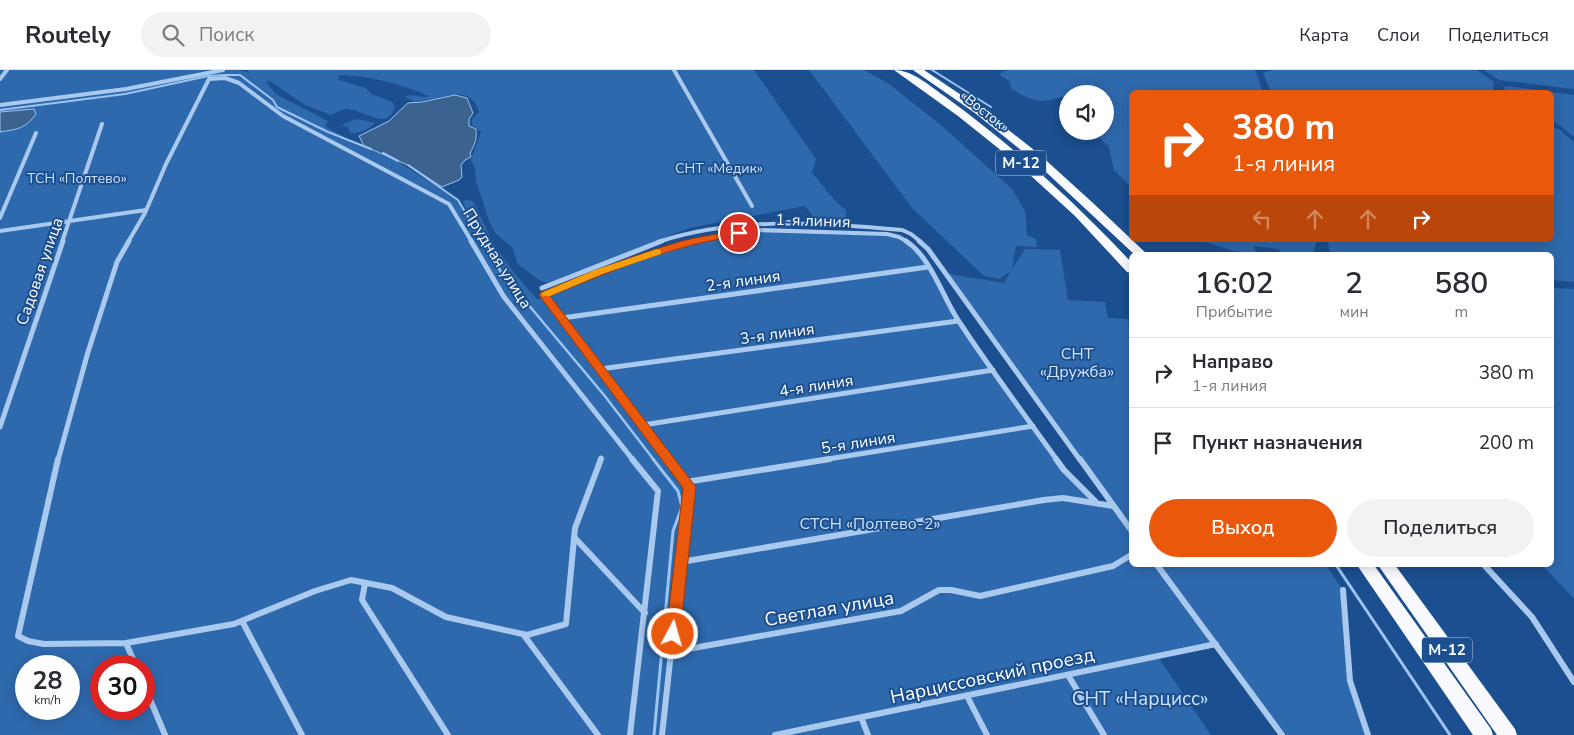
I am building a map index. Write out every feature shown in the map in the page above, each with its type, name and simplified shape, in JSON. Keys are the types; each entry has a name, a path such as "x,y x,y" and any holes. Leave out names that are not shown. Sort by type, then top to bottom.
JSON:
{"highway":[{"name":"«Восток»","path":"899,70 975,125 1045,183 1110,245 1129,267"},
{"name":"«Восток»","path":"918,70 1034,155 1076,191 1139,252"},
{"name":"М-12","path":"1366,567 1484,735"},
{"name":"М-12","path":"1387,567 1508,735"}],"street":[{"path":"0,79 7,70"},
{"path":"0,105 126,89 223,70"},
{"path":"674,70 752,206"},
{"name":"Прудная улица","path":"146,210 166,164 209,79 225,78 238,84 283,116 449,204 504,297 658,491 630,735"},
{"name":"Садовая улица","path":"0,426 102,124"},
{"path":"0,218 36,133"},
{"path":"0,231 146,210"},
{"path":"146,210 116,262 88,352 53,478 18,636 28,641 44,644 126,643 234,624 351,580 392,588 446,616 527,636 566,624 575,528 601,458"},
{"path":"542,288 642,248 684,234 764,223 902,230 912,234 928,249 1129,527"},
{"name":"1-я линия","path":"562,318 544,295 599,272 685,244 720,235 758,230 887,234 899,237 910,244 928,268 944,292 958,321 1064,470 1096,502"},
{"name":"2-я линия","path":"562,318 928,268"},
{"path":"562,318 689,487 662,735"},
{"name":"3-я линия","path":"600,369 958,321"},
{"name":"4-я линия","path":"643,425 993,370"},
{"name":"5-я линия","path":"686,482 1033,426"},
{"path":"681,562 1044,500 1063,498 1114,506"},
{"path":"574,537 645,613"},
{"name":"Светлая улица","path":"671,652 901,611 911,608 933,592 944,589 980,596 1113,566 1129,556"},
{"path":"1158,567 1282,735"},
{"path":"1486,567 1532,617 1574,682"},
{"path":"365,583 362,600 448,735"},
{"path":"1343,590 1350,681 1368,735"},
{"path":"242,621 302,735"},
{"path":"523,634 598,735"},
{"path":"126,643 131,655"},
{"name":"Нарциссовский проезд","path":"775,735 1216,644"},
{"path":"1068,675 1104,735"},
{"path":"967,696 987,735"},
{"path":"155,711 165,735"},
{"path":"860,718 868,735"}],"green space":[{"path":"0,70 238,70 250,73 247,70 754,70 816,159 812,173 836,202 846,210 846,218 840,225 821,228 805,206 689,228 548,283 539,280 518,264 512,247 496,234 490,223 476,182 475,168 471,160 481,132 472,125 472,119 479,112 475,102 467,96 457,94 415,102 405,97 429,96 384,81 338,75 339,80 366,88 371,94 392,102 395,107 391,115 380,119 346,109 331,115 305,105 270,81 266,82 276,94 328,121 325,126 349,140 389,156 458,200 475,229 463,202 465,200 473,201 494,245 516,275 538,300 544,295 599,272 720,235 758,230 887,234 899,237 919,254 958,321 1064,470 1096,502 1113,506 944,273 1004,283 1011,271 999,279 984,276 912,208 809,70 864,70 889,84 942,126 1012,189 1025,211 1027,235 1036,239 1037,247 1016,246 1012,269 1025,249 1060,250 1068,300 1105,302 1108,318 1127,319 1129,322 1129,567 1327,567 1343,590 1350,681 1368,735 1282,735 1215,644 1158,657 1211,735 0,735"},
{"path":"1008,70 1255,70 1262,90 1129,90 1129,185 1114,170 1109,147 1102,140 1114,140 1114,85 1059,85 1059,98 1043,101 1026,97 1011,89 1010,82 999,74"},
{"path":"1272,70 1477,70 1494,82 1493,90 1270,90 1263,73"},
{"path":"1484,70 1574,70 1574,89 1499,80"},
{"path":"1508,86 1537,90 1505,90 1504,87"},
{"path":"1554,92 1574,95 1574,136 1554,122"},
{"path":"357,119 375,123 357,133 350,133 348,127 341,125"},
{"path":"1554,127 1574,142 1574,282 1554,280 1554,252 1330,252 1328,242 1554,242"},
{"path":"1206,242 1316,242 1314,252 1280,252 1279,249 1254,246 1256,252 1233,251"},
{"path":"1554,288 1574,289 1574,599 1544,567 1554,567"}],"shaded area":[{"path":"455,95 467,98 473,113 469,119 469,126 476,129 475,141 470,153 471,157 461,165 462,177 459,180 442,187 410,166 364,146 359,136 389,121 408,103"},
{"path":"34,109 36,114 25,125 0,132 0,112"}],"waterway":[{"path":"932,70 991,107"},
{"path":"0,110 125,94 208,76 240,75 273,100 277,107 328,132 371,149"},
{"path":"383,153 398,161"},
{"path":"408,165 458,200 483,242"},
{"path":"483,241 501,272 604,395 654,460"},
{"path":"653,459 678,491 682,507 673,531 654,735"},
{"path":"1337,567 1450,735"}],"slow traffic":[{"path":"546,294 599,272 657,252"}],"route":[{"path":"673,634 689,487 544,295 599,272 660,251 720,235 739,233"}],"park label":[{"name":"СНТ «Медик»","path":"719,168"},
{"name":"ТСН «Полтево»","path":"77,178"},
{"name":"СНТ «Дружба»","path":"1077,362"},
{"name":"СТСН «Полтево-2»","path":"870,523"},
{"name":"СНТ «Нарцисс»","path":"1140,698"}]}
